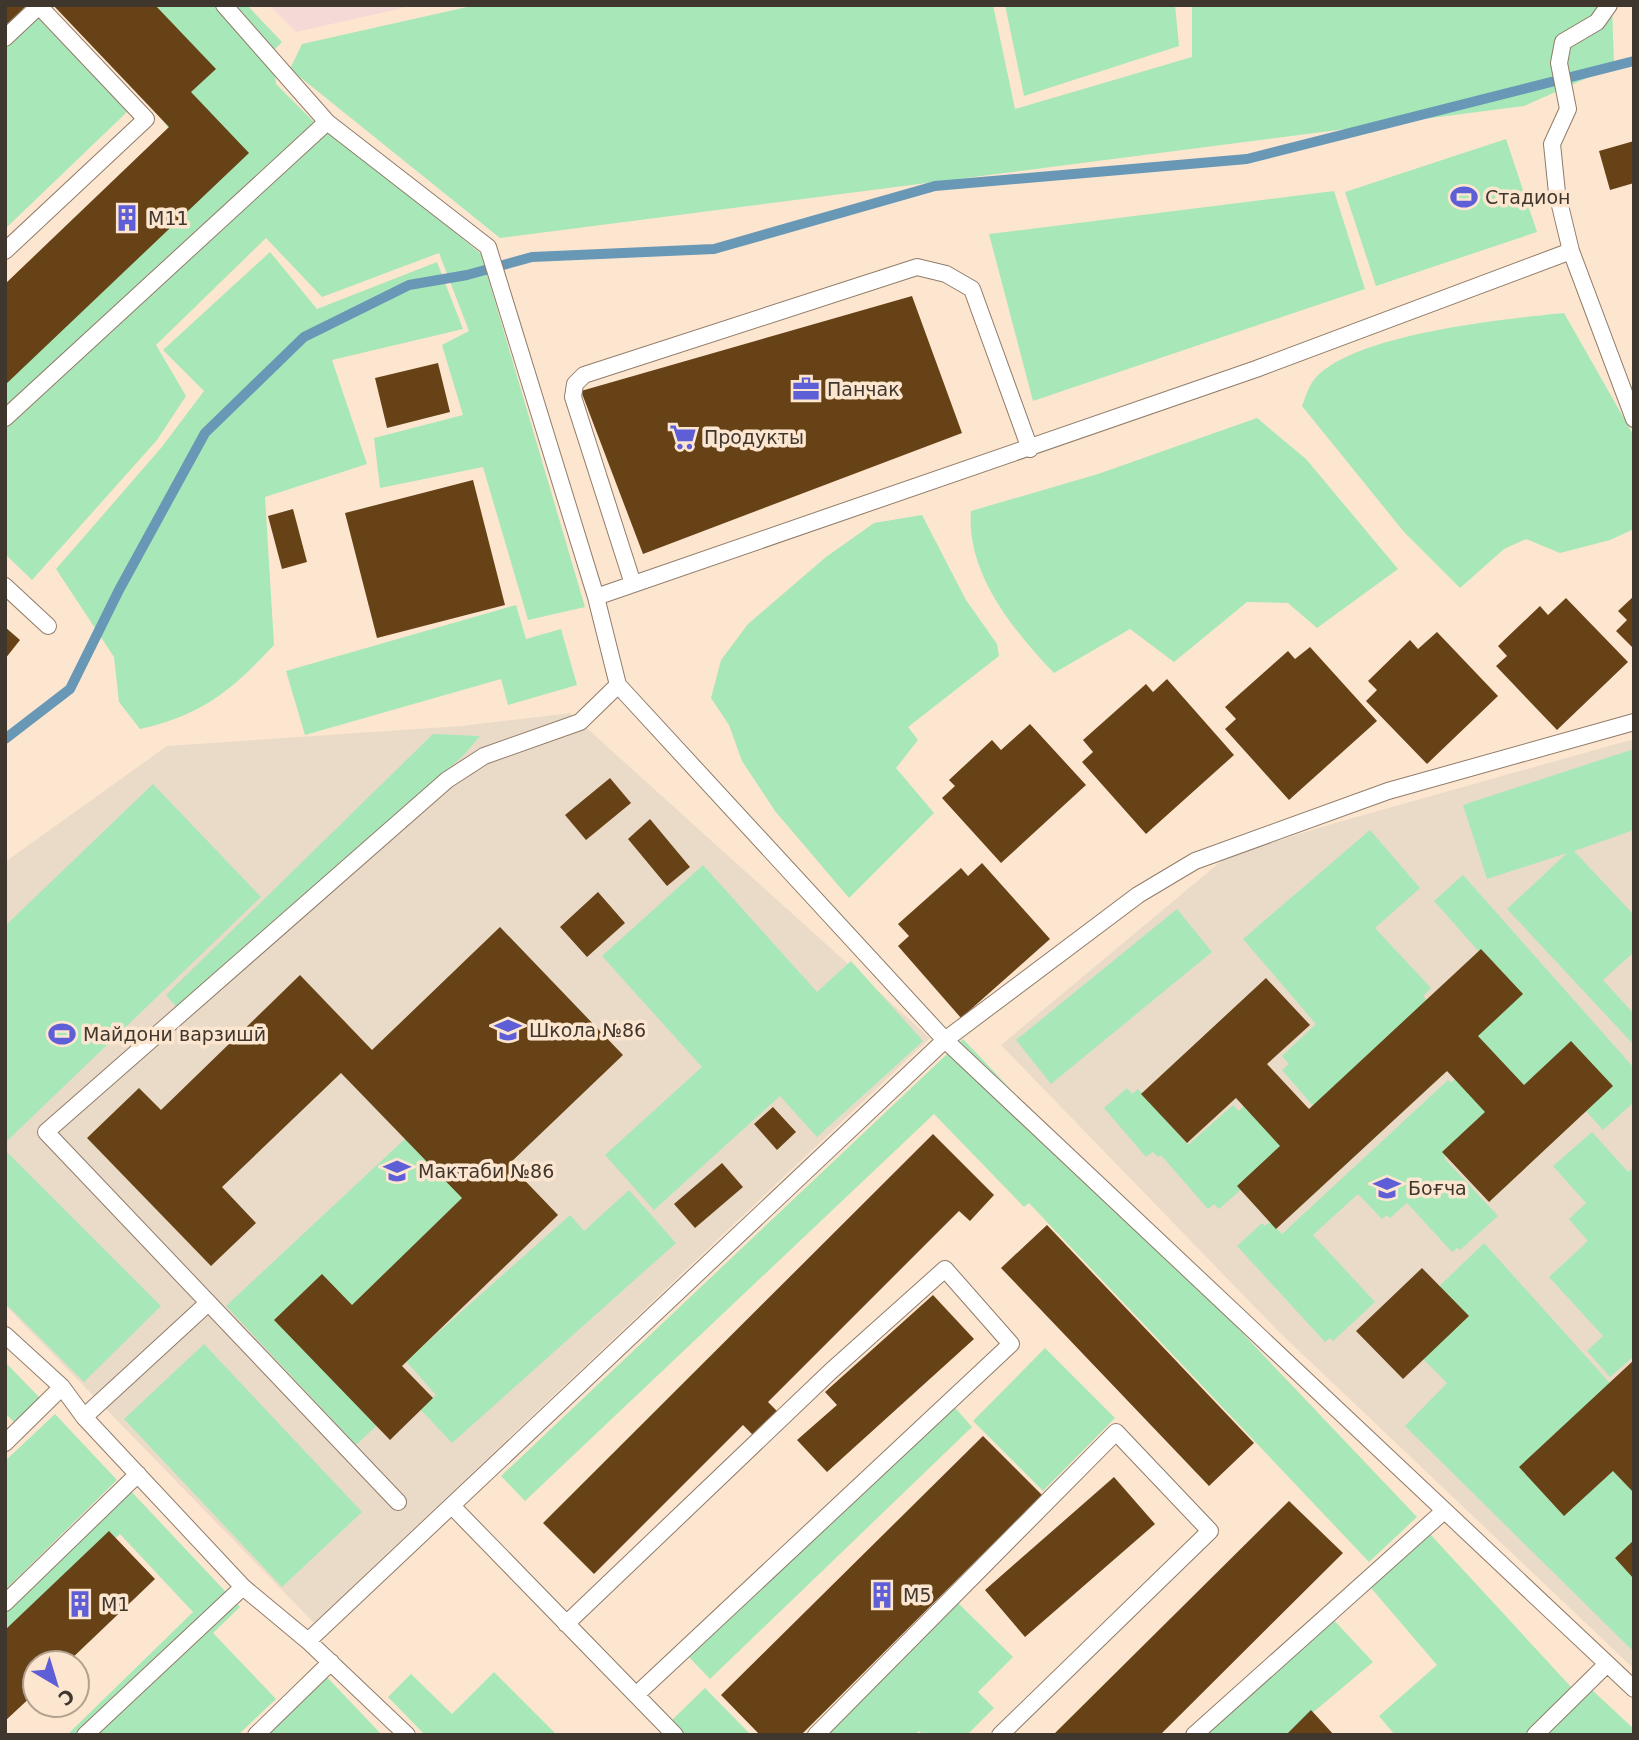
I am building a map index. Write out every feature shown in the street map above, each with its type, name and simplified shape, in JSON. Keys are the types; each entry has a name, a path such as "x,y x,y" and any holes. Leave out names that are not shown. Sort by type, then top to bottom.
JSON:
{"lane":[{"path":"224,5 327,122 488,247 596,597 618,685 945,1040 1634,1689"},
{"path":"1609,5 1597,22 1563,42 1559,63 1568,108 1552,144 1557,193 1571,250 1634,419"},
{"path":"5,38 39,6 146,119 5,251"},
{"path":"5,418 327,122"},
{"path":"596,597 1256,369 1571,250"},
{"path":"633,584 573,397 575,384 584,375 917,267 946,274 972,289 1030,449"},
{"path":"5,586 48,626"},
{"path":"398,1502 46,1132 447,780 484,756 580,722 618,685"},
{"path":"308,1641 945,1040 1138,895 1195,861 1388,791 1634,722"},
{"path":"566,1624 831,1371 945,1269 1011,1344 636,1695"},
{"path":"84,1417 208,1303"},
{"path":"5,1335 62,1387 84,1417 243,1587 308,1641 407,1735"},
{"path":"5,1443 62,1387"},
{"path":"816,1735 1116,1432 1210,1531 1000,1735"},
{"path":"5,1603 138,1474"},
{"path":"452,1506 675,1735"},
{"path":"1194,1735 1444,1511"},
{"path":"85,1735 243,1587"},
{"path":"257,1735 331,1662"},
{"path":"1535,1735 1607,1664"}],"shaded area":[{"path":"269,5 416,5 296,32"},
{"name":"Мактаби №86","path":"570,713 930,1038 314,1623 5,1305 5,862 167,746 461,726"},
{"name":"Боғча","path":"1634,739 1634,1669 1278,1331 1001,1045 1226,857 1328,825"}],"green space":[{"path":"5,5 19,5 33,20 37,17 128,111 5,229"},
{"path":"75,5 247,5 282,42 273,51 276,84 314,122 5,408 5,327 185,150"},
{"path":"476,5 993,5 1015,109 1192,57 1192,5 1612,5 1614,66 1524,106 500,238 290,69 302,44"},
{"path":"1005,5 1175,5 1179,46 1024,96"},
{"path":"330,129 481,254 585,607 528,620 483,467 380,488 374,438 463,415 442,345 469,331 439,253 322,297 266,238 156,345 186,396 157,440 32,580 5,554 5,429"},
{"path":"1506,139 1537,232 1376,286 1345,192"},
{"path":"1334,191 1365,289 1033,401 989,234"},
{"path":"270,252 317,309 437,262 463,329 332,360 367,464 265,497 274,645 244,676 214,699 181,716 140,729 119,702 114,657 56,569 161,448 204,391 163,350"},
{"path":"1564,313 1634,436 1634,529 1610,540 1560,553 1526,539 1504,549 1460,588 1404,532 1302,406 1305,396 1313,381 1332,365 1359,351 1393,340 1468,325"},
{"path":"1257,418 1306,459 1398,569 1317,628 1288,603 1247,602 1174,662 1130,629 1054,673 1008,619 984,578 971,534 971,511 1098,474"},
{"path":"922,515 966,600 997,644 999,656 908,727 918,740 896,768 934,813 849,898 775,811 742,761 729,725 711,698 721,660 748,624 826,557 874,523"},
{"path":"516,605 526,639 561,629 577,685 508,705 501,679 305,735 286,671"},
{"path":"433,734 480,736 464,755 178,1009 166,995"},
{"path":"1634,749 1634,830 1574,851 1634,915 1634,952 1603,980 1634,1014 1634,1045 1507,909 1567,853 1487,879 1463,805"},
{"name":"Майдони варзишӣ","path":"153,784 261,897 6,1142 5,926"},
{"path":"1370,830 1420,888 1375,928 1431,988 1423,996 1432,1006 1314,1107 1282,1070 1289,1064 1282,1056 1316,1024 1243,939"},
{"path":"703,865 817,992 851,961 923,1041 817,1137 780,1096 654,1210 605,1155 702,1067 602,956"},
{"path":"1463,875 1634,1068 1634,1102 1603,1130 1578,1102 1545,1130 1460,1035 1512,989 1434,901"},
{"path":"1177,909 1212,952 1051,1084 1016,1040"},
{"path":"963,1039 1417,1517 1369,1562 1029,1203 1024,1207 934,1114 525,1501 501,1476"},
{"path":"1455,1079 1490,1116 1444,1158 1498,1216 1460,1250 1457,1248 1452,1252 1407,1203 1390,1218 1387,1215 1382,1219 1358,1194 1313,1235 1375,1302 1333,1341 1330,1338 1325,1342 1237,1246 1262,1223 1265,1226 1270,1222 1282,1234 1448,1080 1451,1083"},
{"path":"1127,1088 1132,1094 1138,1089 1188,1145 1233,1105 1239,1111 1244,1106 1286,1150 1219,1209 1214,1204 1208,1209 1161,1155 1158,1157 1153,1152 1146,1157 1104,1108"},
{"path":"423,1122 490,1193 326,1345 390,1413 356,1445 226,1306"},
{"path":"1592,1132 1628,1172 1634,1167 1634,1356 1610,1377 1587,1351 1603,1336 1549,1277 1588,1241 1569,1219 1586,1203 1553,1166"},
{"path":"5,1150 161,1306 84,1382 5,1303"},
{"path":"629,1190 676,1243 452,1443 420,1409 436,1395 406,1361 570,1215 584,1231"},
{"path":"1484,1243 1634,1410 1634,1652 1405,1426 1447,1383 1394,1330"},
{"path":"204,1344 362,1512 282,1587 124,1419"},
{"path":"1045,1348 1115,1418 1043,1491 973,1421"},
{"path":"5,1362 42,1400 17,1425 5,1413"},
{"path":"951,1403 972,1427 710,1679 688,1656"},
{"path":"55,1414 117,1480 5,1590 5,1461"},
{"path":"129,1489 240,1607 213,1633 276,1699 238,1735 67,1735 83,1719 91,1719 91,1712 193,1612 120,1534 5,1642 5,1604"},
{"path":"1430,1534 1572,1688 1524,1735 1395,1735 1379,1716 1437,1665 1371,1588"},
{"path":"958,1603 1013,1657 978,1692 994,1708 967,1735 923,1735 919,1731 915,1735 827,1735"},
{"path":"1330,1616 1373,1662 1286,1735 1198,1735"},
{"path":"494,1672 557,1735 425,1735 388,1697 411,1674 452,1714"},
{"path":"324,1674 382,1735 260,1735"},
{"path":"705,1688 751,1735 686,1735 672,1720"},
{"path":"1592,1690 1634,1729 1634,1735 1546,1735"}],"building":[{"path":"5,5 27,5 5,26"},
{"name":"M11","path":"53,5 155,5 216,69 191,92 249,153 5,385 5,284 169,127"},
{"path":"1634,141 1634,183 1610,190 1599,151"},
{"path":"912,296 962,433 643,554 581,391"},
{"path":"438,363 450,412 387,428 375,378"},
{"path":"473,480 505,605 377,638 345,513"},
{"path":"293,509 307,562 282,569 268,516"},
{"path":"1634,596 1634,649 1616,631 1627,620 1618,611"},
{"path":"1566,598 1628,662 1557,730 1496,666 1507,656 1498,646 1540,606 1548,615"},
{"path":"5,627 20,640 5,659"},
{"path":"1437,632 1498,696 1427,764 1366,701 1377,690 1368,681 1410,640 1418,649"},
{"path":"1310,647 1377,721 1289,800 1225,729 1236,719 1225,707 1288,651 1295,659"},
{"path":"1167,679 1234,755 1146,834 1082,762 1093,752 1083,740 1146,684 1153,692"},
{"path":"1030,724 1086,785 1001,863 942,798 955,786 949,780 992,740 1001,750"},
{"path":"610,778 631,803 586,840 565,815"},
{"path":"650,819 690,867 667,886 628,839"},
{"path":"982,863 1050,939 961,1018 898,946 909,936 898,924 961,868 968,876"},
{"path":"598,892 625,923 587,957 560,927"},
{"path":"500,927 623,1055 509,1164 558,1215 402,1366 433,1398 390,1440 274,1320 322,1274 352,1305 462,1198 341,1073 222,1187 256,1223 211,1266 87,1138 139,1088 161,1110 300,975 372,1050"},
{"path":"1481,949 1523,994 1478,1036 1524,1085 1571,1041 1613,1086 1489,1202 1442,1152 1485,1112 1447,1071 1276,1229 1237,1186 1280,1146 1236,1098 1187,1143 1141,1094 1266,978 1310,1025 1267,1064 1309,1109"},
{"path":"773,1107 796,1132 777,1150 754,1124"},
{"path":"933,1134 994,1195 970,1221 959,1211 768,1402 777,1411 753,1435 743,1425 594,1574 543,1523"},
{"path":"722,1163 743,1187 695,1228 674,1204"},
{"path":"1047,1225 1254,1443 1209,1486 1001,1268"},
{"path":"1422,1268 1469,1316 1403,1379 1356,1331"},
{"path":"933,1295 974,1339 827,1472 797,1440 837,1405 825,1392"},
{"path":"1634,1360 1634,1493 1613,1471 1564,1516 1519,1467"},
{"name":"М5","path":"983,1436 1042,1495 801,1735 760,1735 721,1695"},
{"path":"1114,1477 1155,1524 1025,1637 985,1590"},
{"path":"1289,1501 1343,1553 1160,1735 1053,1735"},
{"name":"M1","path":"109,1531 155,1579 82,1649 21,1649 21,1706 5,1721 5,1630"},
{"path":"1634,1540 1634,1579 1615,1558"},
{"path":"1311,1710 1334,1735 1286,1735"}],"waterway":[{"path":"5,739 70,689 119,590 205,433 304,337 409,285 467,275 532,257 714,249 935,186 1247,159 1634,61"}],"place":[{"name":"Стадион","path":"1464,197"},
{"name":"M11","path":"127,218"},
{"name":"Панчак","path":"806,389"},
{"name":"Продукты","path":"683,437"},
{"name":"Школа №86","path":"508,1030"},
{"name":"Майдони варзишӣ","path":"62,1034"},
{"name":"Мактаби №86","path":"397,1171"},
{"name":"Боғча","path":"1387,1188"},
{"name":"М5","path":"882,1595"},
{"name":"M1","path":"80,1604"}]}
